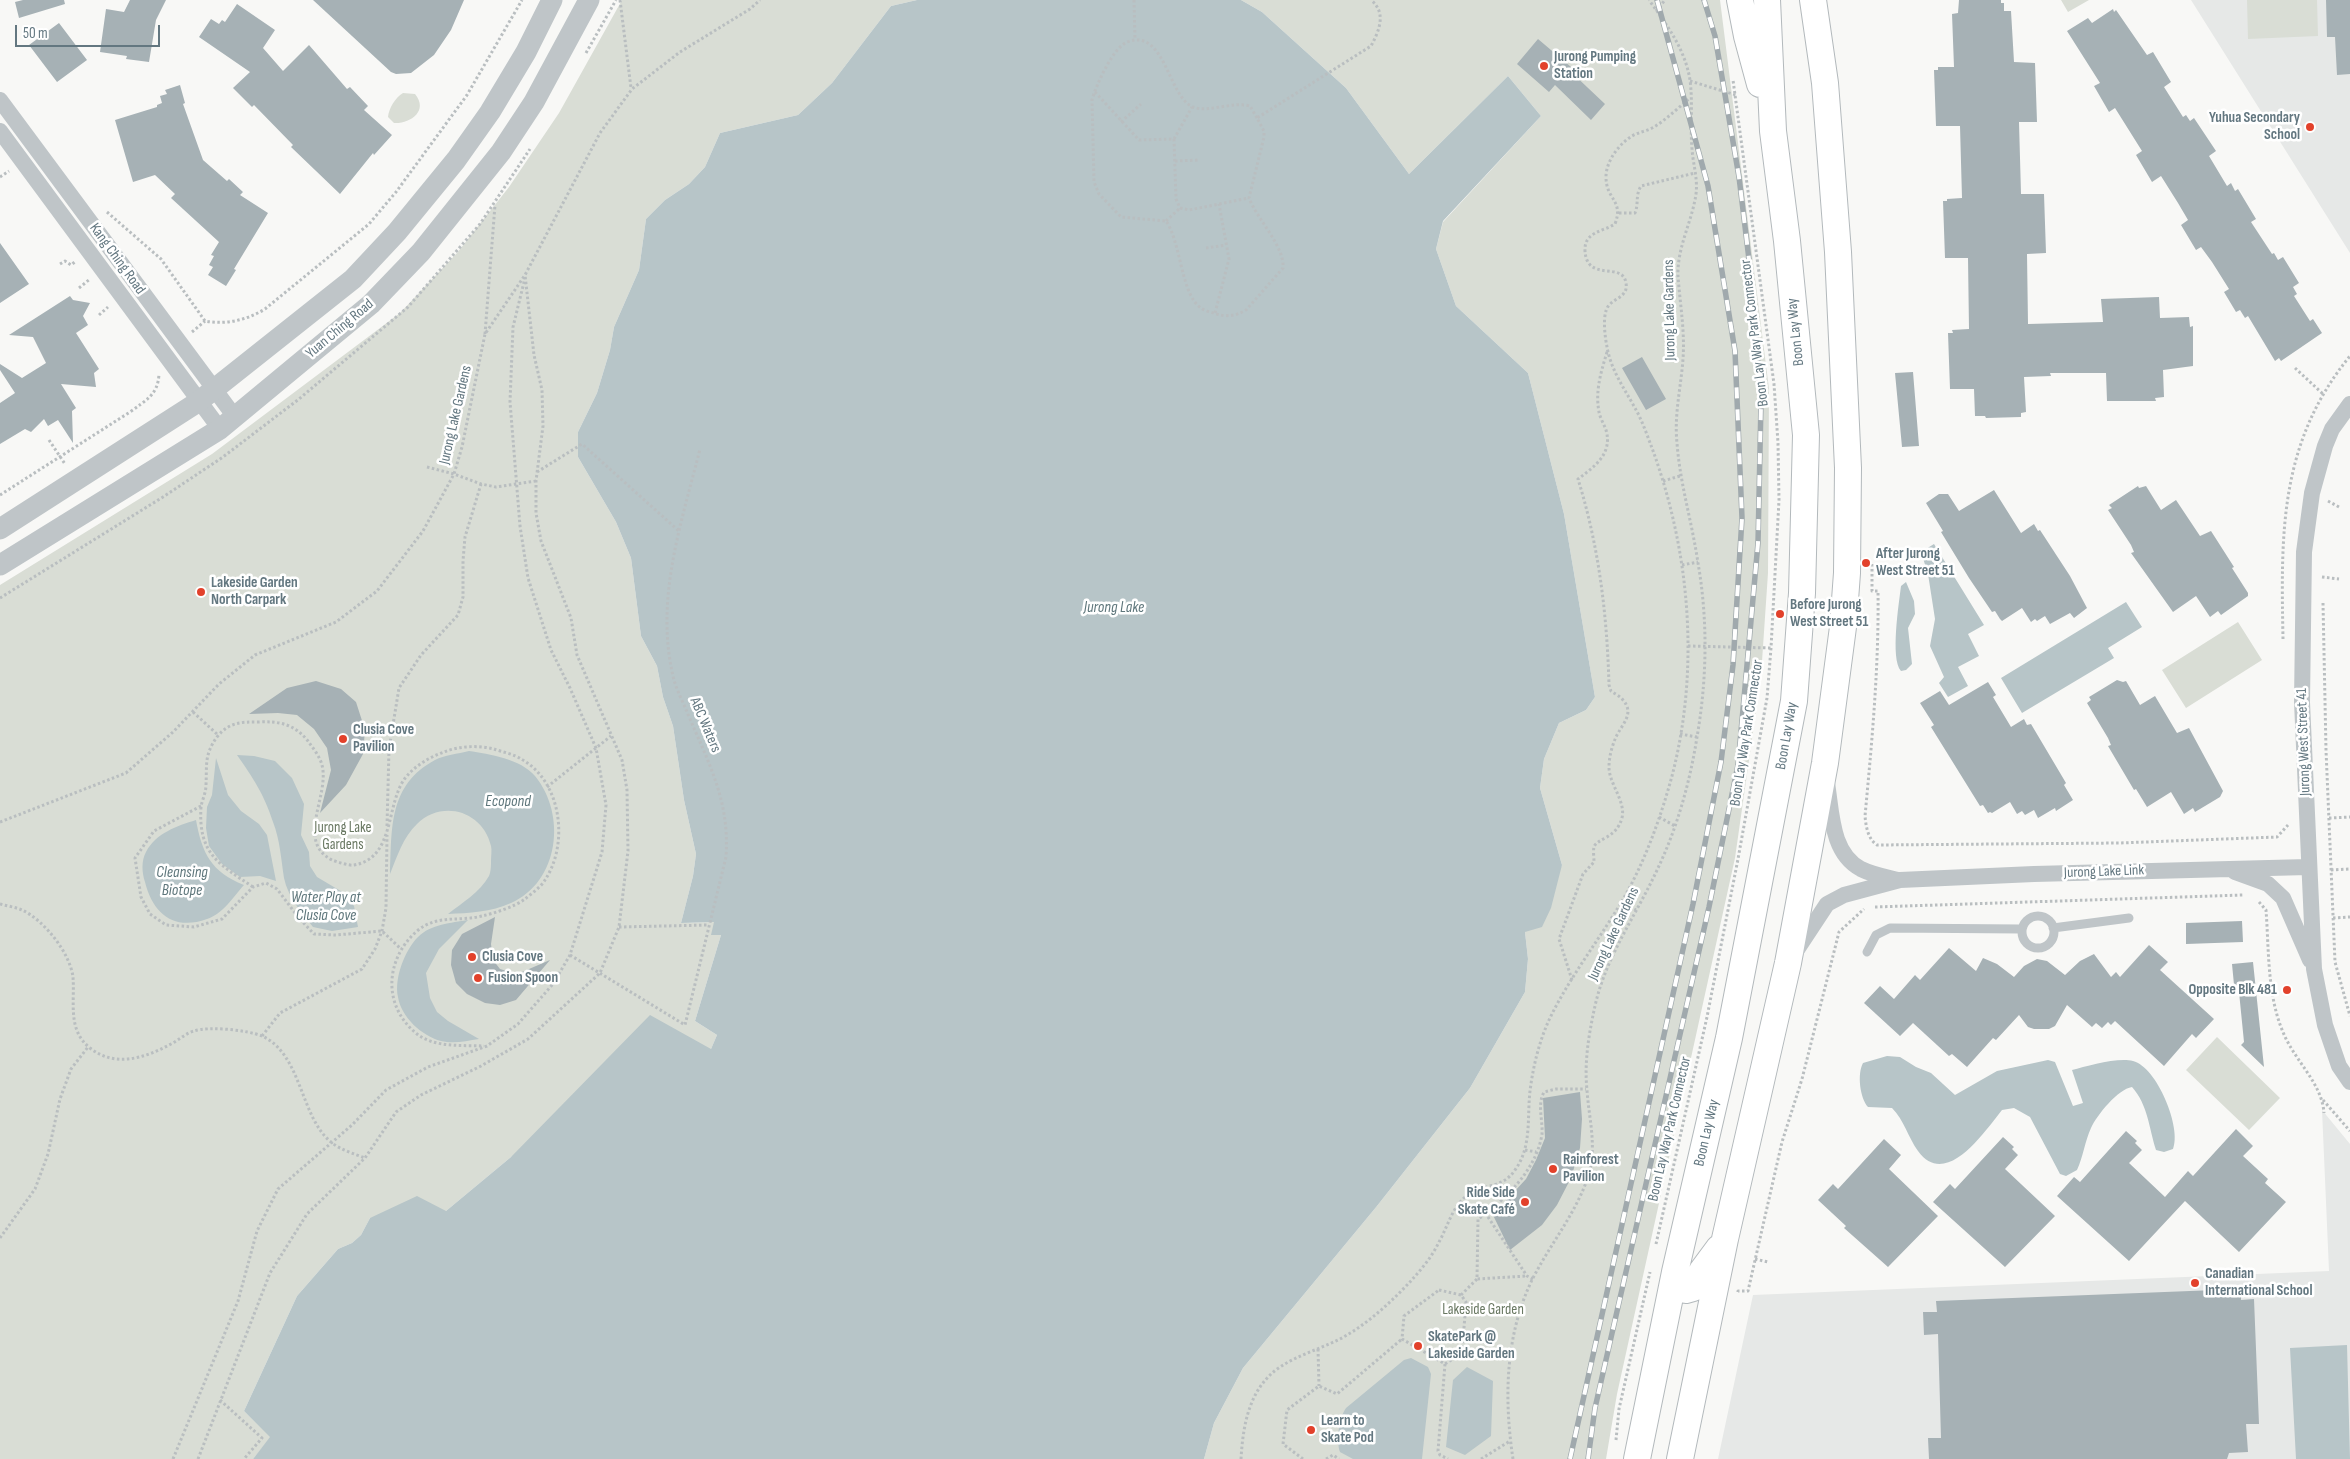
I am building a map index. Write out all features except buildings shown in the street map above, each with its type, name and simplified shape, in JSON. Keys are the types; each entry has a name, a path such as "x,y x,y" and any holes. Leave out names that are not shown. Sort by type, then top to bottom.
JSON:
{"main road":[{"path":"1740,0 1747,36 1773,131"},
{"name":"Boon Lay Way","path":"1637,1459 1663,1269 1729,1038 1794,701 1802,593 1806,435 1787,241 1773,131 1767,0"},
{"path":"1680,1459 1725,1239 1788,963 1825,763 1843,627 1847,573 1848,468 1838,252 1825,83 1813,0"},
{"path":"1825,83 1828,0"},
{"path":"1663,1269 1686,1290 1693,1288 1702,1271 1725,1239"}],"street":[{"name":"Yuan Ching Road","path":"0,529 205,395 366,267 450,166 490,112 526,52 552,0"},
{"name":"Yuan Ching Road","path":"0,566 228,423 371,304 421,252 509,139 552,71 589,0"},
{"name":"Kang Ching Road","path":"0,100 205,395"},
{"name":"Kang Ching Road","path":"0,131 228,423"},
{"path":"366,267 388,287"},
{"name":"Jurong West Street 41","path":"2350,404 2332,430 2325,446 2312,493 2304,552 2302,702 2314,969 2325,1025 2339,1066 2350,1082"},
{"name":"Jurong Lake Link","path":"1825,763 1836,840 1854,864 1862,869 1900,880"},
{"name":"Jurong Lake Link","path":"1788,963 1827,904 1844,895 1900,880 2308,866"},
{"path":"2227,868 2268,884 2283,898 2314,969"}],"lane":[{"path":"2037,916 2047,919 2053,928 2053,938 2046,947 2041,949 2031,948 2026,944 2021,935 2021,929 2027,920 2037,916"},
{"path":"2053,928 2129,918"},
{"path":"1867,952 1876,935 1890,928 2021,929"}],"path":[{"path":"101,207 161,258 205,321 218,324 254,316 368,224 396,192 467,95 522,0"},
{"path":"620,0 632,89"},
{"name":"Jurong Lake Gardens","path":"0,822 126,773 173,732 219,684 255,655 336,622 377,591 423,531 454,474 462,446 485,334 525,275 600,133 632,89 680,52 750,9 760,0"},
{"path":"1134,0 1135,40"},
{"path":"1257,118 1371,46 1379,30 1381,14 1376,4 1371,0"},
{"name":"Jurong Lake Gardens","path":"1512,1459 1506,1390 1511,1353 1523,1305 1532,1279 1564,1230 1587,1180 1594,1150 1586,1089 1587,1055 1595,1004 1606,969 1658,868 1675,826 1697,737 1705,646 1704,616 1698,562 1680,476 1676,436 1683,358 1683,324 1678,274 1680,255 1696,193 1692,149 1690,81 1680,45 1648,0"},
{"path":"1656,11 1665,0"},
{"path":"1166,221 1172,231 1190,295 1200,308 1233,316 1246,310 1283,268 1282,255 1252,208 1249,198 1264,137 1264,131 1250,106 1242,104 1204,108 1192,107 1184,99 1153,46 1148,42 1135,40 1117,48 1092,100 1094,182 1096,190 1121,217 1166,221 1180,208"},
{"name":"Boon Lay Way Park Connector","path":"1656,1247 1707,1017 1738,859 1767,698 1771,648 1780,500 1778,443 1774,384 1733,77"},
{"path":"1690,81 1736,95"},
{"path":"1095,91 1139,140 1174,139"},
{"path":"1241,1459 1243,1432 1250,1403 1264,1382 1278,1368 1341,1338 1374,1317 1424,1266 1439,1243 1453,1211 1464,1198 1473,1191 1502,1184 1515,1170 1525,1150 1536,1058 1549,1021 1572,980 1621,902 1643,859 1659,817 1672,775 1680,734 1688,646 1687,612 1682,565 1674,517 1663,481 1637,411 1622,387 1610,361 1608,351 1606,311 1610,304 1622,296 1627,287 1626,278 1618,272 1594,268 1587,262 1585,248 1588,238 1615,224 1619,213 1617,204 1608,193 1606,176 1610,161 1620,146 1632,136 1654,127 1690,98"},
{"path":"1122,122 1141,104"},
{"path":"1180,208 1176,199 1174,139 1192,107"},
{"path":"1175,161 1200,160"},
{"path":"0,177 9,170"},
{"path":"1619,213 1635,213 1637,207 1636,194 1641,186 1695,172"},
{"path":"1180,208 1189,210 1249,198"},
{"path":"485,334 495,204"},
{"path":"1215,313 1229,259 1219,204"},
{"path":"1206,248 1226,245"},
{"path":"60,264 65,261 71,264 76,261"},
{"path":"198,1459 270,1273 307,1214 366,1158 396,1112 421,1095 481,1066 528,1039 600,973 619,927 628,851 627,790 622,760 577,655 570,618 541,541 536,513 536,472 543,426 542,390 534,355 525,275"},
{"path":"173,1459 238,1301 257,1231 278,1189 386,1090 428,1067 487,1046 518,1024 553,984 570,955 602,852 606,804 596,748 551,650 528,578 520,526 510,402 513,327 525,275"},
{"path":"79,288 90,280"},
{"path":"99,315 103,311"},
{"path":"186,337 205,321"},
{"path":"1572,980 1559,939 1579,882 1583,874 1594,862 1594,846 1617,829 1622,815 1620,800 1611,782 1609,767 1611,750 1628,714 1627,705 1622,698 1611,691 1609,685 1606,612 1600,572 1590,520 1578,480 1603,457 1608,442 1599,413 1598,396 1600,377 1608,351"},
{"path":"2283,645 2282,557 2286,498 2304,431 2323,394 2350,356"},
{"path":"2294,368 2323,394"},
{"path":"0,495 130,412 150,397 158,386 159,370"},
{"path":"50,440 67,467"},
{"path":"536,472 552,460 582,444 680,532"},
{"name":"ABC Waters","path":"600,973 685,1025 726,857 727,843 723,800 712,768 675,682 666,621 669,576 700,449"},
{"path":"427,467 496,487 536,481"},
{"path":"1663,481 1680,476"},
{"path":"262,1036 280,1013 362,969 375,949 382,931 386,908 390,749 399,688 421,655 458,615 463,597 465,537 481,484"},
{"path":"2324,510 2325,500"},
{"path":"2330,502 2339,507"},
{"path":"1682,565 1698,562"},
{"path":"1872,564 1872,591 1878,591 1878,633 1876,698 1866,816 1867,831 1873,842 1878,845 2119,843 2278,838 2288,827 2289,821"},
{"path":"2322,571 2323,586"},
{"path":"2322,577 2339,579"},
{"path":"2323,596 2335,962 2350,1016"},
{"path":"1688,646 1771,648"},
{"path":"193,711 218,735"},
{"path":"253,887 228,872 217,862 207,847 202,831 201,806 206,787 205,759 218,735 235,723 285,723 298,730 312,747 322,764 324,778 314,826 316,842 322,853 334,861 353,866 374,856 387,835 393,803 406,777 428,758 450,750 471,747 492,749 521,758 536,770 557,810 560,832 554,862 544,882 522,902 482,916 437,920 419,929 400,948 393,972 392,993 397,1010 418,1035 442,1044 487,1046"},
{"path":"1680,734 1697,737"},
{"path":"547,788 611,736"},
{"path":"201,806 154,831 135,858 141,897 150,914 166,925 194,927 222,919 253,887 266,883 277,888 298,917 314,934 336,935 382,931 400,948"},
{"path":"1659,817 1675,826"},
{"path":"2329,818 2350,817"},
{"path":"2331,870 2349,869"},
{"path":"1736,1300 1738,1291 1748,1291 1782,1142 1802,1079 1839,932 1867,907 2251,894"},
{"path":"2256,900 2266,910 2274,996 2283,1032 2323,1100 2350,1131"},
{"path":"1621,902 1636,910"},
{"path":"0,904 23,910 50,931 65,955 73,976 75,1029 88,1047 104,1057 124,1060 143,1057 195,1031 228,1029 262,1036 282,1051 318,1124 331,1142 366,1158"},
{"path":"2333,918 2350,917"},
{"path":"619,927 709,925"},
{"path":"570,955 600,973"},
{"path":"0,1238 35,1189 48,1154 60,1099 71,1069 88,1047"},
{"path":"1477,1279 1478,1219 1486,1214 1520,1181 1536,1152 1542,1133 1541,1098 1544,1092 1556,1089 1586,1089"},
{"path":"2323,1100 2324,1113"},
{"path":"1525,1150 1536,1152"},
{"path":"1486,1214 1527,1276 1532,1279"},
{"path":"1755,1259 1768,1262"},
{"path":"1616,1442 1619,1409 1663,1269"},
{"path":"1461,1295 1477,1279 1527,1276"},
{"path":"1319,1386 1337,1394 1402,1339 1404,1316 1439,1290 1461,1295 1466,1302 1462,1353 1445,1364"},
{"path":"1402,1339 1445,1364"},
{"path":"1318,1349 1319,1386"},
{"path":"1445,1364 1438,1451 1440,1456 1448,1459"},
{"path":"1303,1459 1283,1444 1287,1410 1319,1386"},
{"path":"220,1400 236,1412 262,1438 244,1459"},
{"path":"1480,1459 1510,1441"},
{"path":"1326,1459 1333,1455 1339,1459"}],"shaded area":[{"name":"Yuhua Secondary School","path":"2191,0 2350,0 2350,253"},
{"name":"Canadian International School","path":"2322,1110 2350,1144 2350,1459 1718,1459 1753,1295 2329,1271"}],"green space":[{"name":"Jurong Lake Gardens","path":"622,0 917,0 891,6 832,83 798,115 720,133 705,167 689,184 665,200 646,219 639,270 614,327 610,350 597,393 578,432 578,457 616,522 631,558 641,636 657,666 663,697 673,726 684,800 696,854 693,876 681,923 714,922 721,935 695,1021 717,1035 711,1049 511,1157 446,1211 370,1218 361,1235 352,1243 338,1249 297,1296 244,1411 271,1437 253,1459 0,1459 0,585 212,454 400,313 457,253 509,187 559,113"},
{"name":"Lakeside Garden","path":"1241,0 1720,0 1769,389 1768,573 1761,676 1735,858 1617,1394 1606,1459 1204,1459 1214,1423 1243,1368 1377,1206 1470,1088 1525,992 1528,959 1525,932 1562,865 1540,788 1544,759 1559,723 1586,710 1595,697 1564,514 1528,373 1456,306 1436,249 1443,222 1541,116 1508,76 1409,174 1346,88 1262,12"},
{"path":"2061,0 2089,0 2068,12"},
{"path":"2247,0 2317,0 2318,36 2248,39"},
{"path":"403,93 415,94 419,100 419,111 411,119 394,123 388,117 391,107 395,100"},
{"path":"2238,622 2262,660 2186,708 2162,670"},
{"path":"2217,1037 2280,1098 2249,1130 2186,1070"}],"water":[{"name":"Jurong Lake","path":"917,0 1241,0 1262,12 1346,88 1409,174 1508,76 1541,116 1443,221 1436,249 1456,306 1528,373 1564,514 1595,697 1586,710 1559,723 1544,759 1540,788 1562,865 1551,908 1542,927 1525,932 1528,959 1525,992 1470,1088 1377,1206 1243,1368 1214,1423 1204,1459 253,1459 270,1437 244,1411 297,1296 338,1249 352,1243 361,1235 370,1218 417,1196 446,1211 511,1157 650,1015 711,1049 717,1035 695,1021 721,935 711,935 714,922 681,923 693,876 696,854 684,800 673,726 663,697 657,666 641,636 631,558 616,522 578,457 578,432 597,393 610,350 614,327 639,270 646,219 665,200 689,184 705,167 720,133 798,115 832,83 891,6"},
{"path":"1934,544 1984,625 1968,634 1979,656 1958,667 1968,686 1948,697 1939,683 1944,677 1930,646 1935,619 1928,574 1921,552"},
{"path":"1906,582 1914,601 1915,614 1908,628 1912,664 1906,670 1901,671 1896,655 1896,630 1901,586"},
{"path":"2126,602 2142,627 2108,648 2114,658 2022,713 2001,678"},
{"name":"Ecopond","path":"469,751 513,761 522,765 535,776 545,792 552,809 553,846 548,864 540,880 527,893 511,903 496,908 448,914 476,892 489,876 491,869 491,846 487,834 480,824 460,812 438,812 427,816 408,835 390,874 393,825 401,795 408,782 420,770 439,758"},
{"name":"Water Play at Clusia Cove","path":"237,755 254,756 275,761 292,778 304,804 301,835 309,852 310,866 317,877 344,893 354,906 358,927 332,931 313,927 300,910 286,885 277,836 270,812 258,787"},
{"path":"216,758 228,795 241,811 259,824 267,835 276,881 260,876 240,877 222,864 209,846 206,828 207,807 212,795"},
{"name":"Cleansing Biotope","path":"196,820 201,842 210,860 223,874 244,885 227,905 213,917 185,923 167,917 153,903 144,878 143,863 144,856 150,845 161,835"},
{"path":"468,920 439,949 426,973 430,998 437,1012 448,1021 479,1039 455,1042 441,1041 420,1030 403,1012 397,989 399,973 409,949 423,933 442,925"},
{"path":"1887,1056 1900,1057 1916,1067 1931,1073 1955,1095 1997,1071 2048,1060 2055,1062 2073,1106 2083,1103 2072,1070 2111,1061 2133,1061 2151,1074 2165,1099 2174,1127 2175,1139 2173,1149 2164,1152 2156,1150 2142,1101 2132,1087 2114,1097 2098,1116 2089,1133 2077,1170 2066,1176 2060,1174 2030,1117 2014,1108 2002,1110 1986,1131 1964,1153 1952,1161 1941,1164 1929,1161 1918,1151 1900,1118 1892,1108 1868,1107 1863,1098 1860,1073 1863,1063"},
{"path":"2347,1345 2350,1459 2296,1459 2290,1348"},
{"path":"1411,1358 1428,1367 1431,1374 1422,1459 1353,1459 1340,1452 1338,1441 1339,1429 1346,1408 1404,1360"},
{"path":"1467,1367 1493,1381 1491,1436 1465,1455 1446,1447 1453,1380"}],"railway":[{"path":"1570,1459 1693,904 1721,762 1733,665 1742,518 1735,351 1708,186 1657,0"},
{"path":"1588,1459 1595,1408 1709,907 1738,765 1758,543 1761,403 1751,276 1739,177 1715,36 1704,0"}],"place":[{"name":"Jurong Pumping Station","path":"1544,66"},
{"name":"Yuhua Secondary School","path":"2310,127"},
{"name":"After Jurong West Street 51","path":"1866,563"},
{"name":"Lakeside Garden North Carpark","path":"201,592"},
{"name":"Before Jurong West Street 51","path":"1780,614"},
{"name":"Clusia Cove Pavilion","path":"343,739"},
{"name":"Clusia Cove","path":"472,957"},
{"name":"Fusion Spoon","path":"478,978"},
{"name":"Opposite Blk 481","path":"2287,990"},
{"name":"Rainforest Pavilion","path":"1553,1169"},
{"name":"Ride Side Skate Café","path":"1525,1202"},
{"name":"Canadian International School","path":"2195,1283"},
{"name":"SkatePark @ Lakeside Garden","path":"1418,1346"},
{"name":"Learn to Skate Pod","path":"1311,1430"}]}
